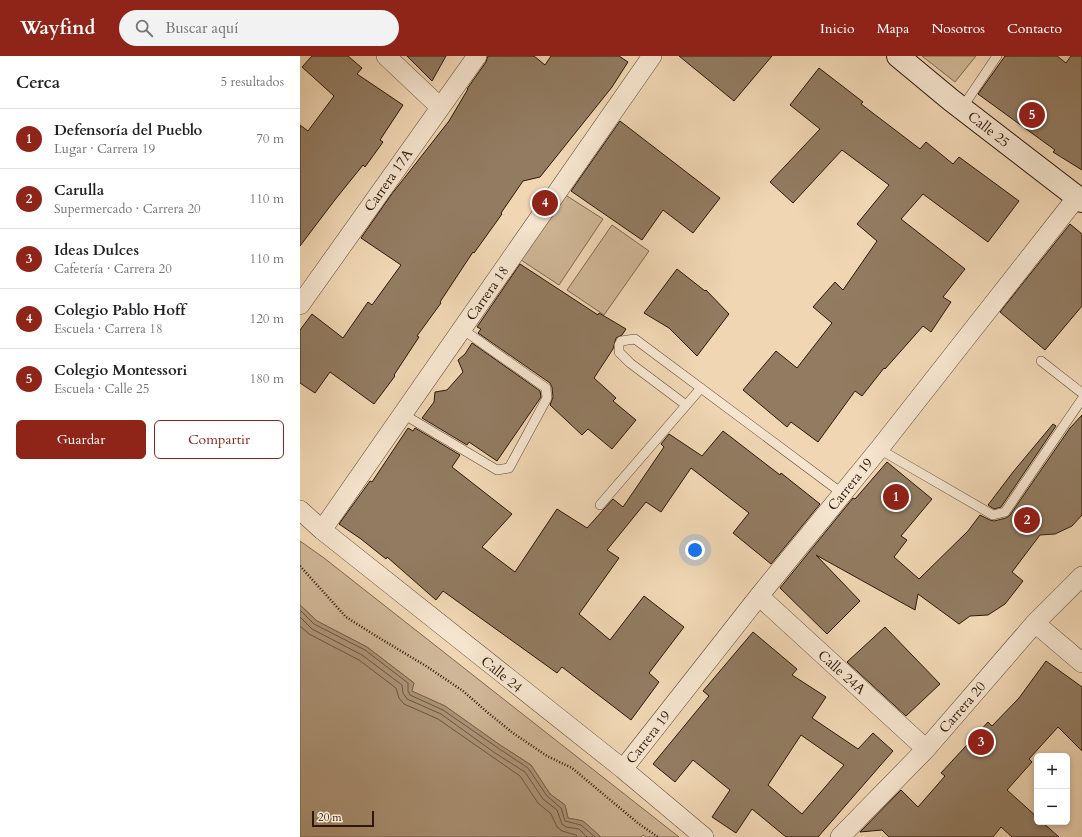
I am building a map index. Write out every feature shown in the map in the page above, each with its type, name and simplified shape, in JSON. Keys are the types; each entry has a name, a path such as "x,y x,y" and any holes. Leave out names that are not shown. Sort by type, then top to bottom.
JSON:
{"main road":[{"name":"Calle 25","path":"898,56 1079,199"}],"street":[{"path":"386,56 440,106"},
{"name":"Carrera 17A","path":"300,305 477,56"},
{"name":"Carrera 18","path":"322,530 652,56"},
{"name":"Carrera 19","path":"623,769 759,596 1079,199"},
{"name":"Calle 24","path":"300,510 322,530 623,769 704,837"},
{"name":"Carrera 20","path":"840,837 926,749 1036,623 1082,576"},
{"name":"Calle 24A","path":"759,596 926,749"},
{"path":"1036,623 1082,663"}],"lane":[{"path":"962,108 997,56"},
{"path":"403,414 497,470 508,468 547,398 546,388 462,329"},
{"path":"686,405 624,357 619,352 619,345 621,341 635,339 842,494"},
{"path":"1041,362 1082,392"},
{"path":"600,505 701,388"},
{"path":"879,449 993,515 1006,512 1082,400"}],"path":[{"path":"300,566 346,617 426,666 463,691 513,733 547,756 572,768 658,837"}],"shaded area":[{"path":"922,56 976,56 955,82"},
{"path":"564,194 603,219 559,285 521,260"},
{"path":"612,225 649,251 604,315 567,290"},
{"path":"300,541 324,558 679,837 646,837 643,835 641,837 601,837 583,821 568,818 565,805 550,794 531,765 445,706 411,691 414,683 367,647 317,621 300,605"}],"water":[{"path":"300,605 317,621 367,647 414,683 412,691 445,706 531,765 550,794 565,805 568,818 583,821 601,837 300,837"}],"building":[{"path":"312,56 348,56 362,68 357,74 403,105 380,140 383,142 365,167 363,165 300,246 300,125 308,131 334,96 302,67"},
{"path":"407,56 446,56 432,81"},
{"path":"488,56 534,56 545,65 551,56 619,56 628,62 612,87 540,177 523,181 501,213 502,214 474,253 473,252 440,302 441,303 417,336 419,337 394,375 395,376 374,404 330,372 315,393 300,383 300,330 312,314 343,338 368,302 372,305 401,265 361,238 391,195 449,121 467,89 486,62"},
{"path":"679,56 772,56 734,101"},
{"path":"1005,56 1057,56 1066,63 1071,56 1082,56 1082,170 1053,152 1055,150 978,94"},
{"path":"819,68 863,102 861,104 920,149 926,142 953,164 959,157 1019,201 988,242 923,194 901,219 965,269 943,297 951,302 931,332 923,326 885,369 884,368 862,396 855,391 818,442 791,422 787,427 743,390 776,351 797,368 832,323 813,307 835,282 843,290 877,241 857,224 889,185 842,150 793,203 770,182 820,129 790,105"},
{"path":"620,121 720,198 693,233 663,210 642,240 571,191"},
{"path":"1070,224 1082,234 1082,306 1045,350 1000,312"},
{"path":"520,264 598,315 599,313 626,329 622,335 616,338 613,349 594,378 616,398 613,401 636,420 612,449 588,429 582,435 550,405 553,397 550,383 478,333 481,329 477,327"},
{"path":"677,269 705,291 706,290 729,314 697,356 669,328 644,313"},
{"path":"472,343 540,391 541,397 497,461 469,442 467,445 422,418 434,402 435,392 447,390 463,372 458,360 465,354"},
{"path":"1082,415 1082,515 1072,526 1055,534 1040,535 1012,572 1023,581 1005,604 988,615 970,616 959,624 918,594 915,610 816,555 860,601 827,634 780,588 853,498 855,499 887,462 932,499 901,536 907,540 894,557 919,579 968,531 980,515 994,521 1006,518 1010,515 1070,428"},
{"path":"1053,424 1056,426 1001,507 994,509 988,505 1013,472"},
{"path":"408,428 413,431 415,428 460,455 452,467 512,514 482,547 515,572 557,509 587,528 613,499 623,507 664,447 661,444 669,434 702,456 723,431 780,475 781,473 820,504 771,564 733,533 749,513 691,468 661,512 646,502 607,550 619,558 579,614 610,640 644,596 684,627 649,673 659,682 631,720 562,667 557,673 443,591 436,600 387,557 386,559 339,524 370,481 372,482"},
{"path":"885,627 940,684 906,716 847,662"},
{"path":"753,632 797,669 792,675 826,697 812,718 858,749 873,733 893,751 818,837 786,837 752,809 736,833 712,817 730,790 693,760 675,782 653,764 709,696 703,691","holes":["801,735 844,765 802,814 768,785"]},
{"path":"1046,661 1082,687 1082,751 1058,727 1029,759 1032,762 1007,790 1034,814 1034,825 1045,825 1059,837 1012,837 1001,827 993,837 889,837 882,830 860,832 901,790 918,807 945,776 941,773 988,722 992,726 1019,698"}],"place":[{"name":"Colegio Montessori","path":"1032,115"},
{"name":"Colegio Pablo Hoff","path":"545,203"},
{"name":"Defensoría del Pueblo","path":"896,497"},
{"name":"Carulla","path":"1027,520"},
{"name":"Ideas Dulces","path":"981,742"}]}
